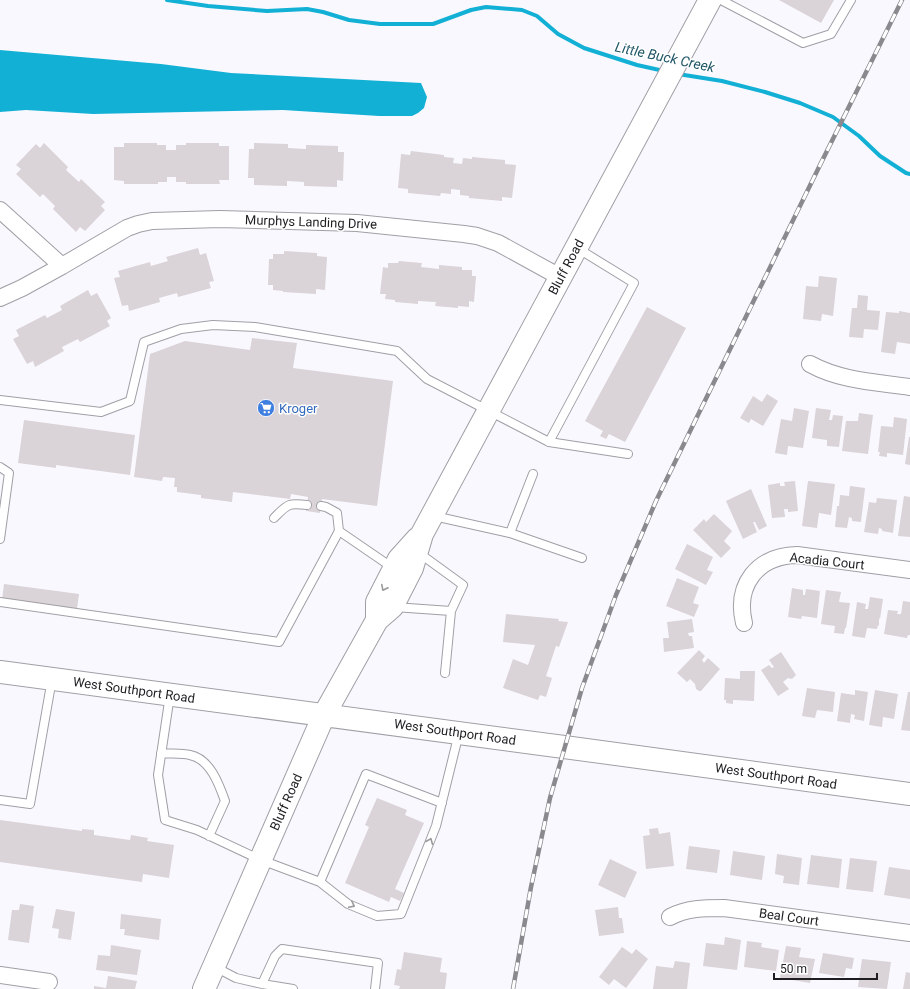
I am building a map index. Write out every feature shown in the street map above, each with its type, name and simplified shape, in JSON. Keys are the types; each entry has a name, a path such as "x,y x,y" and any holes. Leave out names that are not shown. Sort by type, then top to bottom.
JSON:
{"main road":[{"name":"Bluff Road","path":"204,989 324,715 412,568 423,534 488,410 710,0"},
{"name":"Bluff Road","path":"384,614 377,602 399,559 423,534"},
{"name":"West Southport Road","path":"0,672 910,794"}],"street":[{"path":"0,210 62,266"},
{"name":"Murphys Landing Drive","path":"0,298 22,288 62,266 127,228 138,224 160,220 220,219 357,223 478,236 498,243 560,277"},
{"path":"810,364 823,372 844,378 910,387"},
{"name":"Acadia Court","path":"744,623 742,614 742,599 748,581 760,567 771,560 784,556 796,555 910,570"},
{"name":"Beal Court","path":"670,917 690,910 703,908 724,908 910,933"},
{"path":"0,975 49,982"}],"lane":[{"path":"721,0 803,43 831,34 851,0"},
{"path":"549,442 634,283 576,247"},
{"path":"0,400 100,412 130,401 144,342 181,329 213,325 255,327 397,351 427,379 549,442 628,454"},
{"path":"0,467 9,473 0,539"},
{"path":"510,533 533,474"},
{"path":"274,518 292,503 307,505"},
{"path":"0,602 278,642 339,531 337,513 321,506"},
{"path":"339,531 394,568"},
{"path":"423,534 510,533 582,558"},
{"path":"423,534 463,585 451,611 445,673"},
{"path":"384,614 451,611"},
{"path":"0,800 30,804 52,679"},
{"path":"170,695 158,775 164,820 197,830 261,860 320,882 348,904 377,916 401,914 436,826 459,733"},
{"path":"161,753 191,755 205,763 218,782 225,801 209,836"},
{"path":"320,882 366,774 442,803"},
{"path":"262,984 275,956 282,949 378,963 375,989"},
{"path":"214,967 236,978 293,989"}],"water":[{"path":"0,50 161,64 231,73 421,83 427,97 424,108 412,116 379,116 283,110 93,114 26,110 0,112"}],"building":[{"path":"779,0 834,0 821,23"},
{"path":"44,143 68,167 66,170 79,182 81,179 105,202 101,206 105,210 85,231 80,227 76,232 53,209 55,206 43,194 40,197 16,174 21,169 16,165 36,144 40,148"},
{"path":"124,143 157,143 157,145 166,145 166,150 176,150 176,145 186,145 186,143 219,143 219,146 229,146 229,180 219,180 220,184 186,184 186,182 176,182 176,177 167,177 167,182 158,182 158,184 124,184 124,181 114,180 114,147 124,147"},
{"path":"254,143 288,144 288,148 306,149 306,145 338,146 338,152 344,152 343,181 337,180 337,187 304,186 304,182 287,181 287,186 254,185 254,178 248,178 249,149 254,149"},
{"path":"411,151 444,155 444,157 454,158 453,163 462,164 463,158 472,159 472,157 505,160 505,164 516,165 512,198 502,197 502,201 469,198 469,196 460,195 460,190 451,189 451,194 441,193 440,196 408,193 408,189 398,188 401,154 410,155"},
{"path":"198,248 200,255 206,253 214,281 209,282 211,288 178,297 177,293 159,298 160,302 129,311 128,305 122,306 114,278 120,277 118,271 150,262 151,266 168,261 166,257"},
{"path":"284,251 317,253 317,256 327,257 325,290 316,289 316,294 273,290 273,285 268,285 269,259 273,259 273,254 284,254"},
{"path":"399,261 422,263 421,267 439,269 439,265 462,267 462,270 472,270 472,276 476,276 474,302 469,301 469,307 458,306 458,308 435,306 436,302 418,301 418,304 395,302 395,300 385,299 386,294 380,294 383,267 388,268 388,263 398,263"},
{"path":"819,276 837,278 833,316 822,314 821,321 803,319 806,286 818,287"},
{"path":"88,290 91,296 97,293 111,318 107,321 110,326 80,342 78,339 62,347 64,351 35,367 33,361 27,364 13,339 19,336 16,330 45,315 47,318 62,310 60,306"},
{"path":"858,295 868,296 867,310 880,311 878,330 864,329 863,338 849,337 852,308 857,308"},
{"path":"647,307 686,328 625,442 609,434 606,439 600,436 603,431 585,421"},
{"path":"899,311 910,313 910,344 897,342 895,354 881,352 886,312 899,313"},
{"name":"Kroger","path":"252,338 297,343 293,368 393,381 377,506 322,499 320,513 306,511 308,497 291,494 290,499 233,492 232,502 201,498 201,495 177,492 177,487 174,487 175,478 163,477 162,481 134,477 150,354 185,341 250,350"},
{"path":"767,394 778,401 763,426 751,419 749,423 740,418 753,396 762,402"},
{"path":"794,408 809,411 803,448 788,446 787,455 775,453 781,419 792,421"},
{"path":"816,408 831,410 829,420 832,420 833,415 843,416 839,447 827,446 827,440 812,438"},
{"path":"859,413 873,415 868,454 842,451 846,421 858,421"},
{"path":"894,417 907,419 903,455 887,453 887,457 879,456 880,452 878,452 881,426 893,427"},
{"path":"24,420 135,435 130,475 56,465 56,468 18,463"},
{"path":"910,437 910,465 905,464"},
{"path":"795,481 798,511 788,512 788,509 784,509 785,517 772,518 768,485 780,483 780,486 785,486 784,482"},
{"path":"808,481 835,484 831,515 819,513 817,528 802,526"},
{"path":"850,486 865,488 861,522 852,521 852,518 849,517 847,528 835,527 837,506 839,506 840,495 849,496"},
{"path":"751,489 767,526 759,530 755,522 753,522 757,532 743,539 726,501"},
{"path":"904,496 910,497 910,537 898,536"},
{"path":"877,498 897,500 893,533 882,531 882,529 879,528 878,534 864,532 869,502 876,503"},
{"path":"714,514 732,531 724,541 731,548 721,558 693,530 704,519 706,522"},
{"path":"687,544 713,557 707,570 713,572 706,585 675,569"},
{"path":"677,578 699,587 693,603 699,605 694,617 666,606"},
{"path":"4,584 79,594 77,609 2,600"},
{"path":"792,588 803,590 803,595 805,595 806,589 820,591 817,618 802,616 801,619 788,617"},
{"path":"826,590 841,592 839,602 850,603 844,634 834,633 835,626 821,624"},
{"path":"870,597 883,599 879,626 878,625 877,629 867,628 865,638 852,636 857,602 866,604 865,609 868,609"},
{"path":"903,601 910,602 910,635 908,635 907,638 884,634 888,610 898,611 897,614 901,614"},
{"path":"506,614 559,619 558,621 568,622 559,647 556,646 546,676 552,678 546,697 540,695 538,700 503,688 513,659 528,665 535,645 503,642"},
{"path":"692,619 694,632 688,633 689,636 692,636 694,648 664,652 663,638 669,638 667,622"},
{"path":"699,650 705,656 702,660 704,663 708,658 720,669 701,691 696,689 695,684 690,679 687,682 677,673"},
{"path":"781,652 796,675 792,679 788,678 783,682 789,689 778,696 761,670 769,665 772,668 774,667 769,660"},
{"path":"740,671 755,671 754,701 733,700 733,704 726,703 726,700 724,700 725,678 740,679"},
{"path":"807,688 835,692 833,712 817,710 815,718 802,716"},
{"path":"855,690 868,692 864,721 854,719 855,715 851,714 850,723 837,721 841,693 855,695"},
{"path":"875,690 898,694 894,719 883,717 882,727 869,725"},
{"path":"908,692 910,692 910,731 901,730"},
{"path":"377,798 407,810 405,815 424,823 395,889 404,893 400,901 391,897 389,902 345,883 369,827 365,825"},
{"path":"0,820 82,831 82,829 94,830 94,835 130,840 131,835 148,838 147,841 174,845 169,878 143,874 142,882 0,862"},
{"path":"658,828 659,834 670,832 674,866 646,869 643,836 650,835 649,829"},
{"path":"689,846 720,850 717,873 686,869"},
{"path":"733,851 765,856 762,880 730,875"},
{"path":"777,854 802,858 799,885 783,883 784,876 775,874"},
{"path":"811,855 842,859 839,888 807,884"},
{"path":"850,858 877,861 873,892 846,889"},
{"path":"610,859 637,872 625,898 598,885"},
{"path":"889,867 910,870 910,899 884,895"},
{"path":"20,904 34,906 29,943 8,940 12,910 19,910"},
{"path":"618,907 619,918 622,918 624,933 599,936 595,910"},
{"path":"56,909 75,912 71,940 58,938 59,929 52,928"},
{"path":"121,914 161,919 159,940 124,935 125,929 120,929"},
{"path":"725,937 741,940 737,970 703,966 706,943 724,945"},
{"path":"747,941 762,943 761,947 779,950 776,971 744,967"},
{"path":"111,945 141,950 137,975 96,970 98,955 110,956"},
{"path":"786,946 801,948 799,957 815,959 810,983 780,978"},
{"path":"622,947 632,954 636,949 648,959 626,988 614,979 609,985 599,977"},
{"path":"404,952 442,958 440,972 447,973 445,989 399,989 400,986 394,985 397,969 401,970"},
{"path":"823,953 854,958 852,969 846,968 844,977 819,973"},
{"path":"862,959 891,962 887,989 858,987"},
{"path":"675,961 690,963 687,989 653,989 656,966 673,968"},
{"path":"906,972 910,973 910,989 903,989"},
{"path":"108,976 137,981 135,989 94,989 94,986 106,988"}],"waterway":[{"name":"Little Buck Creek","path":"167,0 208,6 267,11 307,9 349,20 380,24 433,24 471,10 486,7 522,10 537,16 558,34 584,48 637,65 664,71"},
{"name":"Little Buck Creek","path":"678,74 722,81 765,92 800,103 833,117 859,136 880,156 906,173 910,174"}],"railway":[{"path":"513,989 531,887 550,798 582,688 616,595 656,501 902,0"}],"place":[{"name":"Kroger","path":"266,408"}]}
